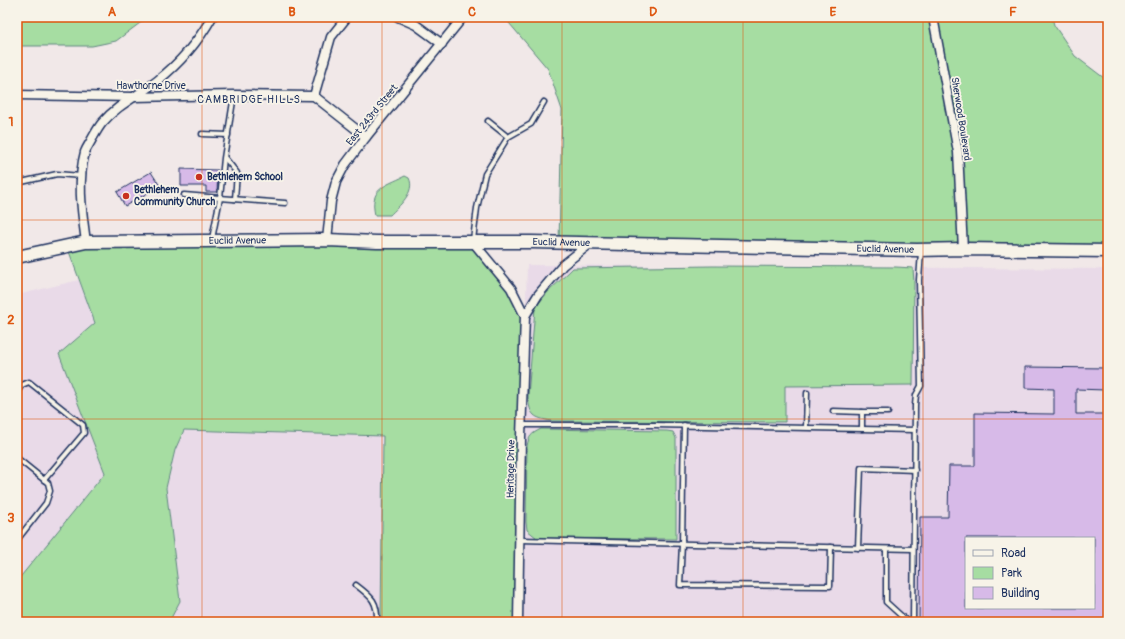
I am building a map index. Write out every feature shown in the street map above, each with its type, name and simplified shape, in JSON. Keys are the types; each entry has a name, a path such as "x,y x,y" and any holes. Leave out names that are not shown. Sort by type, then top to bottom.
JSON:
{"main road":[{"name":"Euclid Avenue","path":"17,257 86,242 327,240 377,242 591,243 921,250 964,249 1108,251"}],"street":[{"path":"86,242 81,210 80,186 86,150 101,124 117,108 157,80 182,59 203,34 212,17"},
{"path":"347,17 331,37 314,96 366,137"},
{"path":"398,17 416,25 442,44"},
{"name":"East 243rd Street","path":"327,240 331,201 336,182 345,165 463,17"},
{"name":"Sherwood Boulevard","path":"933,17 958,152 964,249"},
{"name":"Hawthorne Drive","path":"17,95 133,97 234,95 314,96"},
{"name":"Heritage Drive","path":"473,242 510,288 525,316 518,622"},
{"path":"525,316 538,295 563,265 591,243"}],"lane":[{"path":"211,241 220,198 224,158 234,95"},
{"path":"473,242 477,208 485,174 508,137 531,124 544,102"},
{"path":"488,121 508,137"},
{"path":"202,134 228,135"},
{"path":"224,158 237,173 235,200"},
{"path":"17,183 57,174 81,176"},
{"path":"184,195 235,200 285,202"},
{"path":"913,622 916,396 921,386 919,280 921,250"},
{"path":"17,392 22,385 29,382 83,425 84,433 44,480"},
{"path":"806,428 807,392"},
{"path":"833,411 888,412"},
{"path":"862,412 862,428"},
{"path":"522,424 684,425 915,430"},
{"path":"684,425 680,584 830,586 831,547"},
{"path":"17,458 48,483 50,491 46,503 17,540"},
{"path":"858,548 861,468 915,470"},
{"path":"519,540 913,549"},
{"path":"886,549 886,602 908,622"},
{"path":"356,585 373,600 378,611 377,622"}],"shaded area":[{"path":"527,265 1108,269 1108,622 516,622"},
{"path":"79,280 140,445 121,622 17,622 17,295"},
{"path":"184,430 384,436 381,622 169,622 180,601 166,488 175,450"}],"green space":[{"path":"17,17 148,17 116,41 92,46 17,46"},
{"path":"504,17 1052,17 1054,25 1075,56 1108,81 1108,251 559,242 562,110 548,69"},
{"path":"405,176 409,178 411,183 406,198 390,215 375,215 374,199 380,189"},
{"path":"473,242 489,262 525,316 518,622 381,622 383,436 184,430 175,450 166,488 180,601 169,622 21,622 17,618 17,581 105,473 59,354 95,323 67,246"},
{"path":"712,266 913,268 913,385 785,386 785,422 552,421 541,419 534,415 530,408 528,397 535,308 547,293 573,268"},
{"path":"541,429 673,432 676,438 676,539 537,538 527,530 527,446 531,436"}],"building":[{"path":"181,169 218,170 217,192 206,192 206,186 181,186"},
{"path":"151,172 160,186 125,206 117,192"},
{"path":"1025,367 1106,368 1105,390 1076,389 1076,414 1108,414 1108,622 919,622 920,517 948,517 949,466 975,466 975,413 1054,414 1054,389 1025,388"}],"place":[{"name":"Bethlehem School","path":"199,177"},
{"name":"Bethlehem Community Church","path":"126,196"}],"district":[{"name":"CAMBRIDGE HILLS","path":"249,99"}]}
